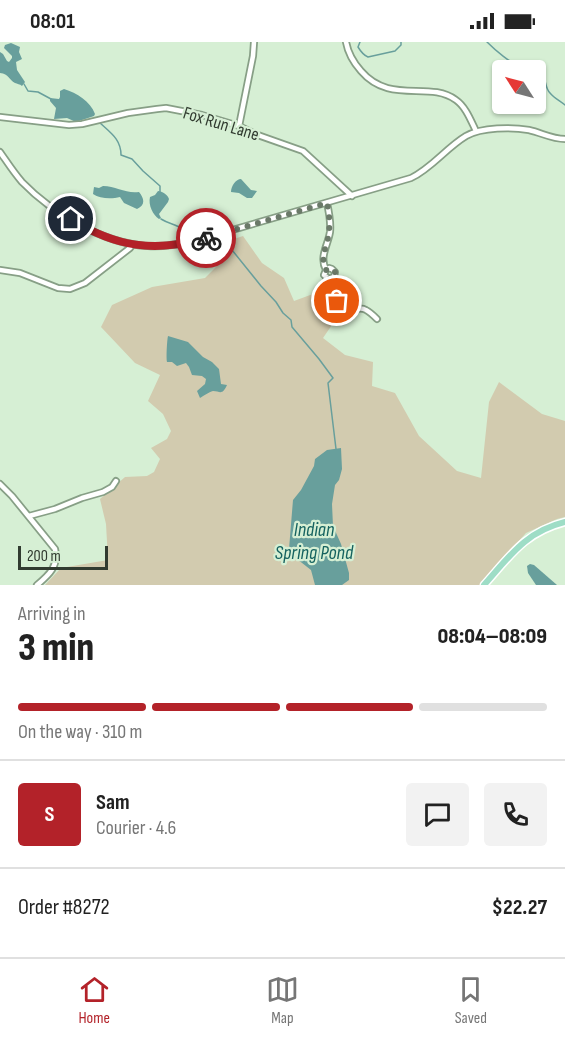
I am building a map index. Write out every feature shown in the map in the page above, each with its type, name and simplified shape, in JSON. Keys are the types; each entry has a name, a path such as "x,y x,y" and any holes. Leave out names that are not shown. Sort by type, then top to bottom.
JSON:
{"main road":[{"path":"484,585 525,540 540,530 565,522"}],"street":[{"path":"239,126 254,42"},
{"path":"346,42 350,55 365,76 393,90 432,92 451,97 460,103 476,131"},
{"name":"Fox Run Lane","path":"0,117 75,124 166,108 202,115 239,126 303,151 352,196"},
{"path":"0,152 24,183 58,211 96,234 132,244 166,246 183,244 400,182 418,174 463,138 476,131 522,129 552,138 565,139"},
{"path":"327,203 330,232 323,258 327,285 344,308 348,310 362,308 377,319"},
{"path":"0,270 20,273 58,288 70,289 85,283 130,248 132,244"},
{"path":"326,270 331,268 335,272 333,279 326,278"},
{"path":"29,516 103,492 112,487 116,481"},
{"path":"0,484 53,546 57,556 54,569 37,585"}],"shaded area":[{"path":"243,236 262,263 284,278 294,301 321,291 336,319 323,338 345,355 373,362 372,386 395,393 419,436 457,471 481,478 489,402 499,382 542,414 565,421 565,517 526,533 480,585 45,585 61,568 108,560 106,524 100,499 125,477 147,476 154,472 160,459 151,448 167,439 171,431 163,414 148,401 160,375 135,363 101,327 112,305 152,287 205,278 228,255 219,244"}],"water":[{"path":"11,43 20,47 19,52 22,59 16,62 17,70 25,82 22,86 0,73 0,52 9,62 12,56 4,48 5,45"},
{"path":"64,89 86,101 93,109 94,116 76,122 67,118 54,119 56,108 50,98 59,99 60,91"},
{"path":"241,179 251,190 257,191 252,198 231,192 234,183"},
{"path":"103,186 139,192 143,203 137,209 124,203 120,197 106,198 93,194 94,187"},
{"path":"158,191 165,193 169,199 159,214 161,218 159,219 150,203 150,197"},
{"path":"168,336 188,342 203,357 212,362 219,369 221,384 227,385 224,391 213,391 200,398 197,391 205,384 206,379 192,375 186,363 177,366 172,362 167,362"},
{"name":"Indian Spring Pond","path":"341,448 342,469 335,485 332,504 333,526 341,544 349,580 342,585 315,585 311,570 289,549 293,500 314,466 315,459 327,450"},
{"path":"530,564 557,585 536,585 528,573 527,566"}],"waterway":[{"path":"360,42 358,47 368,57 395,51 401,42"},
{"path":"487,42 513,63 540,72 548,91 565,105"},
{"path":"24,84 28,91 38,92 51,99"},
{"path":"98,121 117,140 121,155 132,159 160,186 160,192"},
{"path":"161,219 184,230 210,230"},
{"path":"220,238 291,320 292,327 333,378 328,383 336,449"}],"way so far":[{"path":"206,238 327,203 330,232 323,265 326,270 331,268 335,272 333,279 326,278 327,285 337,301"}],"route":[{"path":"71,219 96,234 128,244 166,246 206,238"}]}
